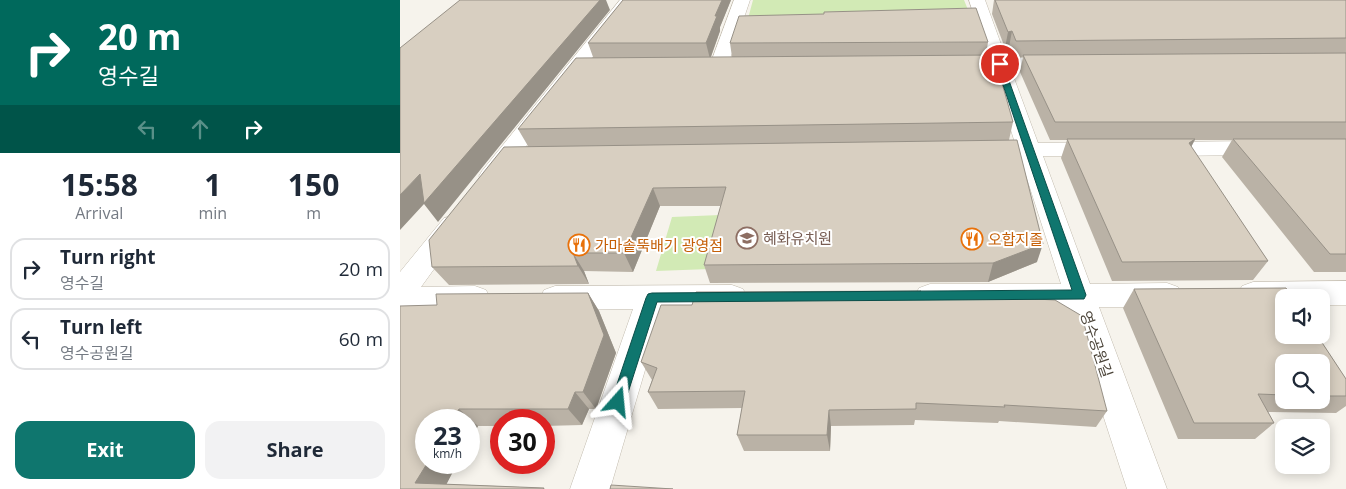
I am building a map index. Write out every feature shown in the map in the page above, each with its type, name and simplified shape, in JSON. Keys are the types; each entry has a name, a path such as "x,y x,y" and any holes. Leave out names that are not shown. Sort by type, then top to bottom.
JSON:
{"street":[{"path":"400,293 507,156 585,67 628,0"},
{"path":"719,66 742,0"},
{"name":"영수공원길","path":"986,5 1000,64 1147,489"},
{"path":"942,64 1079,64"},
{"path":"700,66 739,65"},
{"path":"960,150 1287,148"},
{"path":"507,156 536,156"},
{"path":"1228,294 1346,293"},
{"path":"901,296 1198,294"},
{"path":"526,298 762,297"},
{"path":"400,299 497,298"},
{"path":"590,489 652,298"}],"green space":[{"path":"753,0 964,0 973,22 746,26"},
{"path":"720,215 710,269 656,271 672,217"}],"building":[{"path":"460,0 600,0 424,203 420,174 400,195 400,48"},
{"path":"623,0 722,0 706,43 588,43"},
{"path":"995,0 1346,0 1346,38 1016,41 1012,31 1008,32"},
{"path":"976,8 988,42 730,43 739,16"},
{"path":"1346,53 1346,122 1055,122 1023,55"},
{"path":"994,55 1013,122 518,129 576,58"},
{"path":"1067,139 1195,139 1189,143 1268,261 1122,262"},
{"path":"1233,139 1346,139 1346,254 1330,254"},
{"path":"1017,140 1043,244 993,263 704,265 726,187 653,188 624,253 573,253 578,266 432,267 429,240 504,147"},
{"path":"1286,288 1275,289 1275,344 1323,344 1330,354 1275,354 1275,395 1258,394 1274,423 1194,423 1134,289"},
{"path":"921,291 915,293 1055,300 1082,316 1107,411 1004,405 1005,407 916,403 916,409 829,410 827,435 737,435 745,391 648,392 657,368 641,362 661,305 692,305 696,292"},
{"path":"588,293 604,335 583,392 575,392 568,409 415,409 415,474 421,474 415,483 543,489 400,489 400,306 437,305 436,294"},
{"path":"1330,355 1346,379 1346,396 1330,396"},
{"path":"611,485 673,489 610,489"}],"place":[{"name":"혜화유치원","path":"747,238"},
{"name":"오합지졸","path":"972,239"},
{"name":"가마솥뚝배기 광영점","path":"579,245"}],"route":[{"path":"618,402 652,298 1080,295 1000,64"}]}
